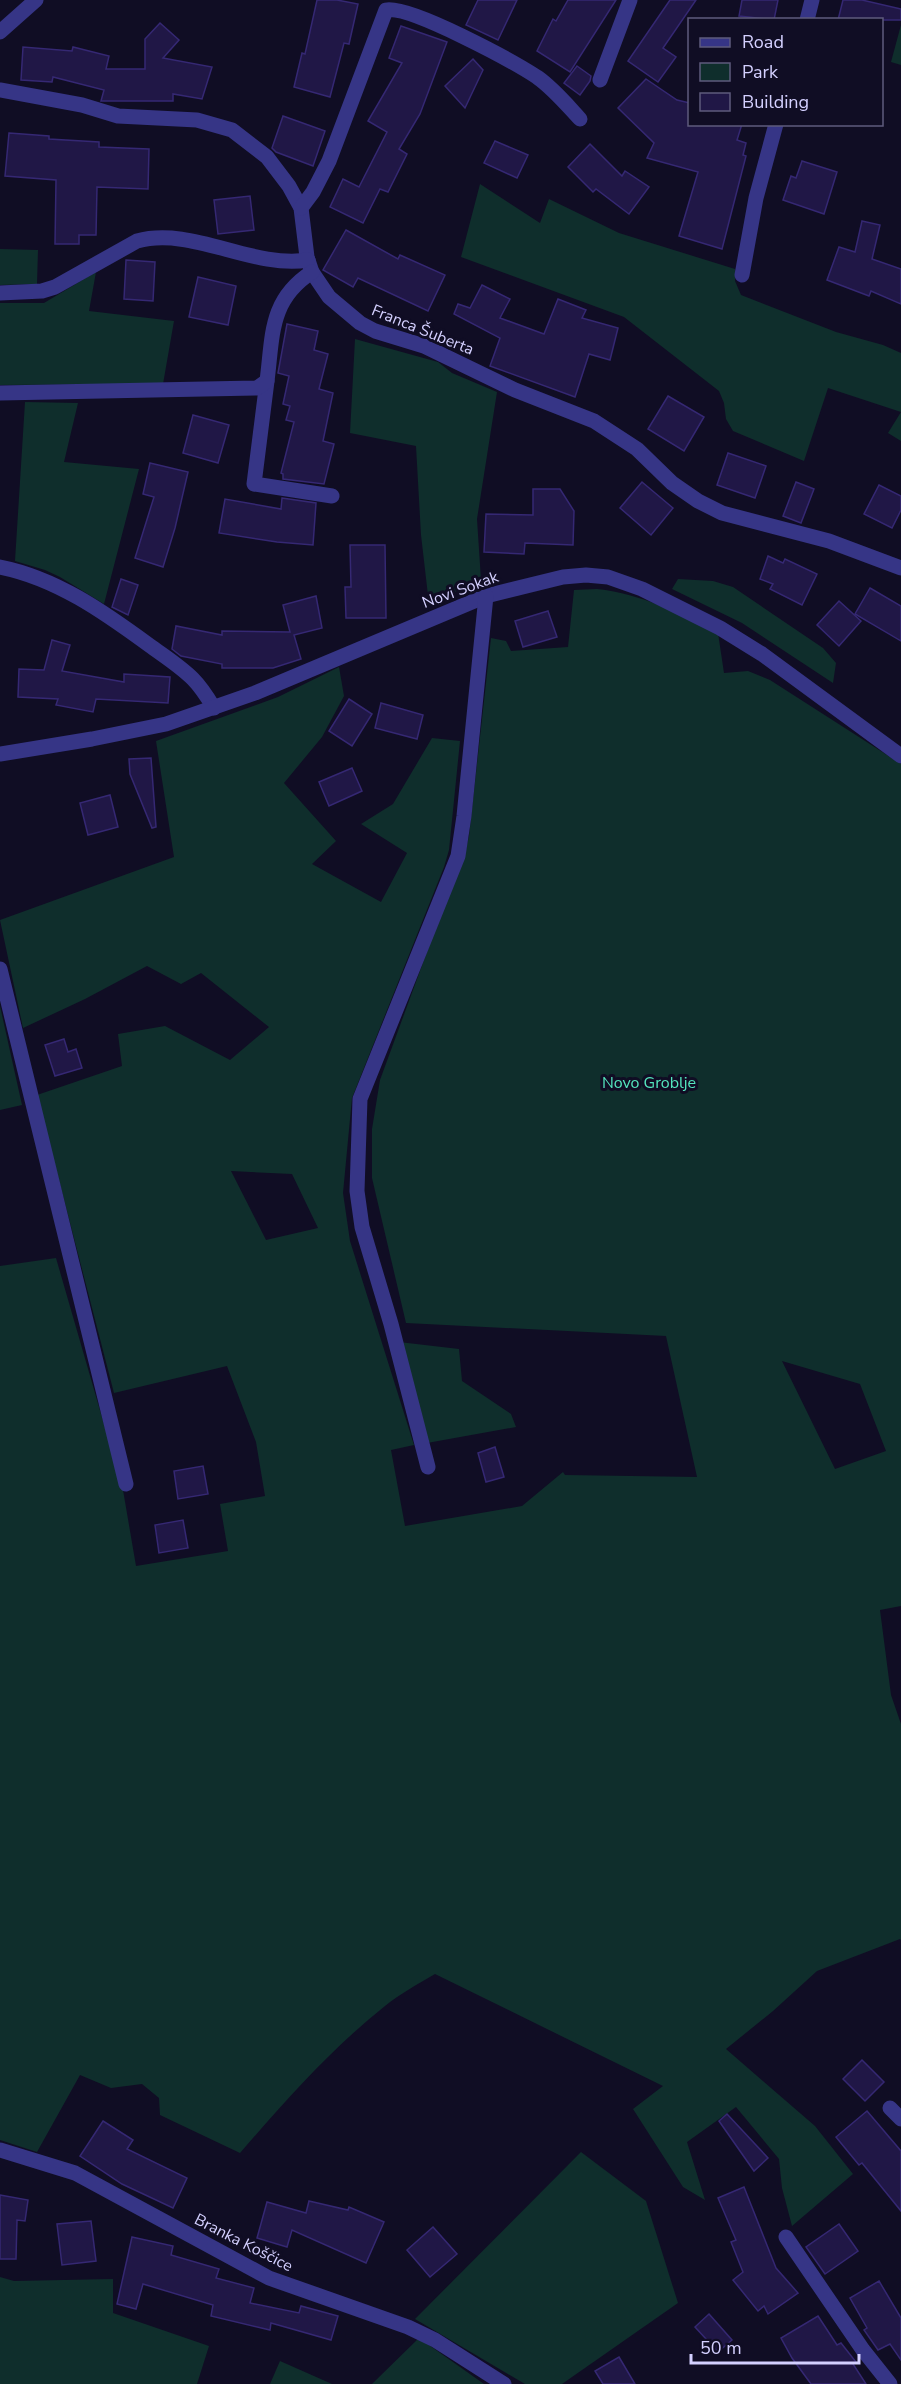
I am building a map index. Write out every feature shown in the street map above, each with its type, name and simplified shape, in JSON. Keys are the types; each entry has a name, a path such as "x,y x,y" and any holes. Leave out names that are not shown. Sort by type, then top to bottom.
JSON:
{"street":[{"path":"0,33 36,0"},
{"path":"600,80 630,0"},
{"path":"808,18 812,0"},
{"path":"301,208 325,170 386,10 400,12 456,32 498,54 549,87 580,119"},
{"name":"Franca Šuberta","path":"0,90 82,105 118,116 197,120 232,130 267,157 289,186 301,208 310,266 329,297 360,323 375,331 424,346 515,390 594,421 637,449 672,483 698,501 722,513 829,541 901,568"},
{"path":"742,275 756,198 775,126"},
{"path":"0,293 42,291 55,287 137,241 148,238 171,238 310,266"},
{"path":"310,266 279,307 254,484 332,496"},
{"path":"0,393 243,390 257,388 267,381"},
{"path":"0,567 55,585 105,614 181,668 201,688 214,708"},
{"name":"Novi Sokak","path":"0,754 157,726 255,693 486,596 562,577 586,575 608,577 642,589 720,628 762,654 901,756"},
{"path":"428,1467 391,1324 362,1227 357,1191 360,1098 458,856 486,596"},
{"path":"0,969 126,1484"},
{"name":"Branka Koščice","path":"0,2150 75,2173 269,2278 408,2327 435,2340 504,2384"},
{"path":"786,2237 863,2350 890,2384"}],"green space":[{"path":"901,25 901,65 891,62"},
{"path":"480,184 540,223 549,199 619,233 735,269 735,281 741,295 836,332 883,345 901,353 901,412 828,388 804,461 733,431 726,419 724,403 719,391 624,317 461,257"},
{"path":"0,249 38,250 37,284 0,285"},
{"path":"96,272 89,311 174,321 163,384 0,385 0,303 44,303"},
{"path":"355,339 438,362 452,373 497,392 477,519 481,580 429,604 421,535 416,446 350,433"},
{"path":"25,402 78,403 64,462 139,469 104,604 60,577 15,561"},
{"path":"901,412 901,441 888,433"},
{"path":"678,579 713,581 733,587 823,648 836,663 833,683 742,623 672,589"},
{"name":"Novo Groblje","path":"597,589 630,595 659,605 718,633 724,673 748,671 770,680 901,764 901,1606 880,1610 891,1695 901,1724 901,1940 817,1971 726,2049 815,2126 853,2174 792,2226 782,2188 779,2159 736,2107 687,2142 705,2200 683,2187 633,2109 663,2086 435,1974 391,2002 346,2040 291,2095 240,2153 160,2115 159,2098 142,2084 111,2088 80,2075 37,2152 0,2140 0,1266 56,1258 123,1490 136,1566 228,1551 220,1504 265,1496 256,1442 227,1366 114,1393 37,1095 122,1066 118,1034 165,1026 230,1060 269,1027 201,973 181,984 147,966 23,1028 0,920 174,857 156,741 278,697 339,667 344,696 322,737 284,783 336,841 312,864 381,902 407,853 361,824 393,804 432,738 460,741 449,850 352,1098 343,1193 350,1241 414,1445 391,1450 405,1526 522,1506 563,1472 565,1475 697,1477 666,1336 406,1323 372,1178 372,1129 380,1080 446,900 463,862 469,836 491,638 506,641 511,651 568,647 574,590","holes":["231,1171 292,1174 318,1228 266,1240","782,1361 860,1384 886,1451 835,1469"]},
{"path":"0,1006 22,1105 0,1110"},
{"path":"399,1342 459,1349 462,1381 511,1414 516,1427 427,1443"},
{"path":"581,2152 646,2201 678,2303 562,2384 525,2384 415,2319"},
{"path":"0,2277 14,2281 113,2279 113,2313 209,2346 197,2384 0,2384"},
{"path":"419,2338 484,2384 372,2384"},
{"path":"280,2361 332,2384 270,2384"}],"building":[{"path":"317,0 337,0 358,4 349,44 344,43 330,97 294,87 302,53 305,54"},
{"path":"478,0 517,0 498,40 466,25"},
{"path":"568,0 616,0 570,72 537,51 553,19 556,21"},
{"path":"670,0 696,0 663,48 676,57 658,82 628,61"},
{"path":"742,0 778,0 774,18 739,16"},
{"path":"843,0 862,0 901,9 901,20 838,18"},
{"path":"160,23 179,40 163,58 212,67 202,99 173,94 173,101 101,101 104,90 53,77 52,82 21,80 23,47 72,51 73,47 109,56 106,69 145,69 145,39"},
{"path":"401,26 447,42 420,114 399,149 407,154 388,192 380,189 363,223 330,207 343,179 359,187 387,132 368,121 402,63 389,58"},
{"path":"473,59 483,70 465,108 445,86"},
{"path":"577,66 591,76 580,95 564,83"},
{"path":"646,79 677,100 688,103 688,126 741,126 737,140 746,143 743,155 746,156 722,249 679,236 698,172 647,158 654,143 618,108"},
{"path":"283,116 325,131 313,166 276,152 272,148"},
{"path":"9,133 49,136 49,139 99,142 99,147 149,149 148,189 97,187 96,235 79,235 79,244 55,244 56,180 5,176"},
{"path":"495,141 528,155 517,178 484,163"},
{"path":"590,144 622,176 625,171 649,187 629,214 596,189 593,192 568,167"},
{"path":"802,161 837,172 824,214 783,200 791,176 796,178"},
{"path":"250,196 254,230 218,234 214,200"},
{"path":"862,221 880,225 872,259 901,269 901,304 871,291 869,296 827,280 839,247 855,252"},
{"path":"346,230 398,259 400,255 445,275 428,311 358,278 353,287 323,270"},
{"path":"126,260 155,262 153,301 124,299"},
{"path":"198,277 236,286 228,325 189,317"},
{"path":"482,285 510,299 500,318 544,334 558,299 586,310 582,318 618,328 610,360 589,354 575,397 490,366 500,338 454,314 458,304 470,308"},
{"path":"287,324 318,331 314,350 328,354 319,389 333,393 323,441 334,444 324,484 283,479 281,473 294,422 286,420 290,406 283,404 289,376 278,373"},
{"path":"668,396 704,417 684,451 648,429"},
{"path":"193,415 229,425 218,463 183,453"},
{"path":"728,453 766,466 755,498 717,485"},
{"path":"150,463 188,472 163,567 135,558 154,497 143,494"},
{"path":"642,482 673,508 651,535 620,508"},
{"path":"796,482 814,489 801,523 783,516"},
{"path":"879,485 901,496 901,510 892,528 864,514"},
{"path":"533,489 560,489 574,511 573,545 525,543 524,554 484,552 486,514 533,515"},
{"path":"282,498 316,503 313,545 219,533 225,499 281,509"},
{"path":"350,545 385,545 386,618 346,618 345,587 351,587"},
{"path":"768,556 783,563 785,559 817,574 802,605 770,589 773,584 760,579"},
{"path":"121,579 138,585 128,615 112,607"},
{"path":"870,588 901,606 901,641 855,614"},
{"path":"316,596 322,628 294,635 301,659 273,668 222,668 222,664 181,656 172,649 176,626 222,635 222,631 290,632 283,605"},
{"path":"839,601 861,621 839,646 817,625"},
{"path":"548,611 557,637 523,647 515,621"},
{"path":"52,640 70,645 62,671 124,682 124,674 170,677 168,703 96,699 93,712 56,705 58,699 18,697 19,669 44,670"},
{"path":"349,699 372,714 352,746 329,731"},
{"path":"381,703 423,715 417,739 375,728"},
{"path":"151,758 156,827 152,828 130,774 129,759"},
{"path":"352,768 362,791 329,806 319,782"},
{"path":"110,795 118,827 88,835 80,803"},
{"path":"64,1039 68,1052 76,1049 82,1068 55,1076 45,1045"},
{"path":"495,1447 504,1477 486,1482 478,1453"},
{"path":"203,1466 208,1494 178,1499 174,1471"},
{"path":"183,1520 188,1548 159,1553 155,1525"},
{"path":"862,2060 884,2082 865,2101 843,2079"},
{"path":"867,2111 901,2151 901,2211 862,2163 859,2165 836,2137"},
{"path":"727,2114 768,2158 754,2171 719,2121"},
{"path":"103,2121 133,2140 127,2149 187,2178 173,2208 122,2184 80,2156"},
{"path":"744,2187 776,2268 798,2293 768,2314 764,2306 758,2311 733,2280 743,2272 731,2242 736,2240 718,2198"},
{"path":"0,2195 28,2200 25,2221 17,2220 16,2259 0,2259"},
{"path":"309,2201 348,2210 349,2207 384,2222 366,2263 292,2230 287,2247 257,2238 267,2202 306,2213"},
{"path":"91,2221 96,2261 62,2265 57,2224"},
{"path":"839,2224 858,2251 825,2274 806,2247"},
{"path":"433,2227 457,2254 430,2277 407,2250"},
{"path":"132,2237 173,2246 171,2255 219,2269 216,2278 254,2288 250,2303 299,2313 301,2306 338,2316 331,2340 271,2323 270,2330 211,2316 213,2305 143,2284 136,2309 117,2304"},
{"path":"879,2281 901,2318 901,2360 890,2344 878,2350 864,2330 867,2328 850,2298"},
{"path":"709,2314 732,2340 718,2352 695,2327"},
{"path":"818,2316 837,2345 841,2343 856,2362 853,2364 866,2384 811,2384 792,2358 781,2338"},
{"path":"619,2357 635,2384 603,2384 595,2371"}]}
